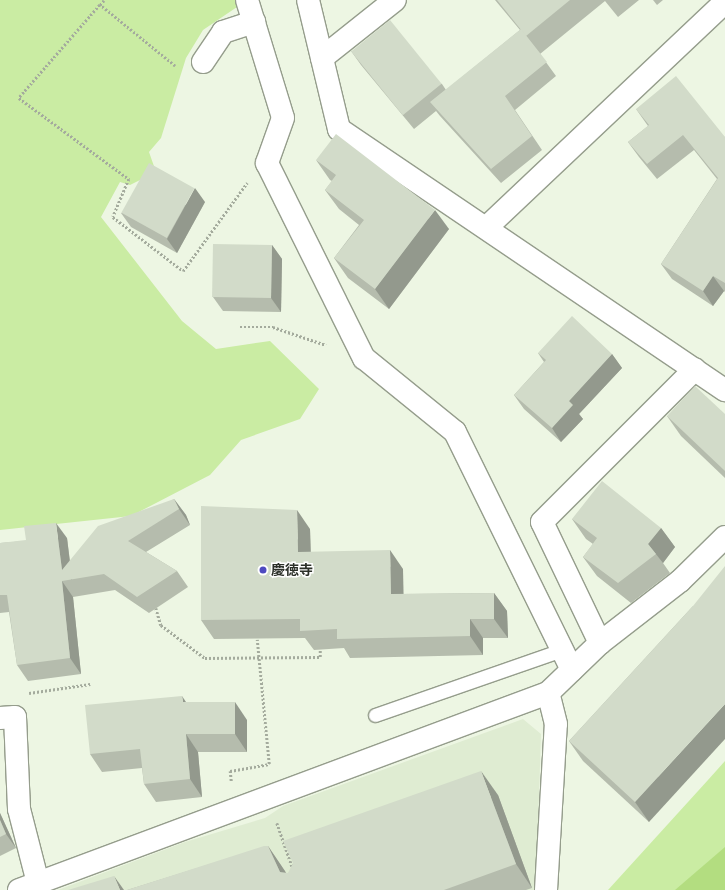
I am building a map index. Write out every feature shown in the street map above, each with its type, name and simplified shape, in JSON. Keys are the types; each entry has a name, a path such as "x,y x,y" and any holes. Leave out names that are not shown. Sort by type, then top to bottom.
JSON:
{"street":[{"path":"247,0 283,118 267,163 364,358 455,432 572,670"},
{"path":"308,0 339,129 487,227 725,390"},
{"path":"322,58 395,0"},
{"path":"487,227 725,2"},
{"path":"203,62 223,32 254,22"},
{"path":"600,643 542,522 695,369"},
{"path":"0,718 15,716 19,809 28,886 548,693 600,643 680,581 725,537"},
{"path":"546,890 556,724 548,693"}],"lane":[{"path":"375,715 562,650"}],"path":[{"path":"104,0 19,98 129,179 114,217 183,271 236,194"},
{"path":"100,4 182,71"},
{"path":"240,328 273,327 364,358"},
{"path":"156,608 161,625 194,653 205,658 258,660 320,658 320,649"},
{"path":"257,640 269,764"},
{"path":"21,694 90,684"},
{"path":"268,798 292,866"}],"shaded area":[{"path":"0,0 235,0 237,7 203,30 186,58 161,138 149,152 156,172 130,185 120,182 101,217 182,321 216,349 270,341 319,389 300,419 241,440 210,475 131,516 0,530"},
{"path":"523,719 541,734 536,890 58,890 185,842 265,818 283,806"},
{"path":"725,761 725,890 608,890 708,780"},
{"path":"725,847 725,890 675,890"}],"building":[{"path":"497,0 570,0 526,36"},
{"path":"390,20 442,84 403,115 351,51"},
{"path":"521,29 547,62 505,96 532,136 491,169 430,102"},
{"path":"676,76 725,137 725,283 713,276 703,291 661,264 718,178 683,135 647,164 628,142 649,125 636,109"},
{"path":"336,134 435,210 375,289 334,258 364,220 325,190 336,175 316,160"},
{"path":"149,163 194,188 167,238 121,213"},
{"path":"213,244 272,245 271,298 212,297"},
{"path":"572,316 612,354 569,401 573,405 552,428 514,395 546,360 538,353"},
{"path":"695,386 725,414 725,471 667,416"},
{"path":"602,481 661,528 648,544 656,554 618,583 583,557 597,538 572,519"},
{"path":"174,499 179,509 128,541 177,571 137,597 104,574 62,581 70,658 17,665 7,595 0,595 0,543 26,540 24,526 56,523 62,570 98,526"},
{"path":"201,506 297,510 298,552 390,550 391,594 494,593 494,619 470,619 470,636 337,639 337,629 300,631 300,619 201,620"},
{"path":"725,566 725,704 635,802 569,741 693,606"},
{"path":"182,696 183,702 235,702 235,734 186,734 190,779 144,784 140,749 90,754 85,705"},
{"path":"481,771 516,864 444,890 127,890 264,846 268,846 280,872 288,873 293,863 283,841"},
{"path":"0,820 6,834 0,837"},
{"path":"114,876 120,890 68,890"}],"place":[{"name":"慶徳寺","path":"263,570"}]}
